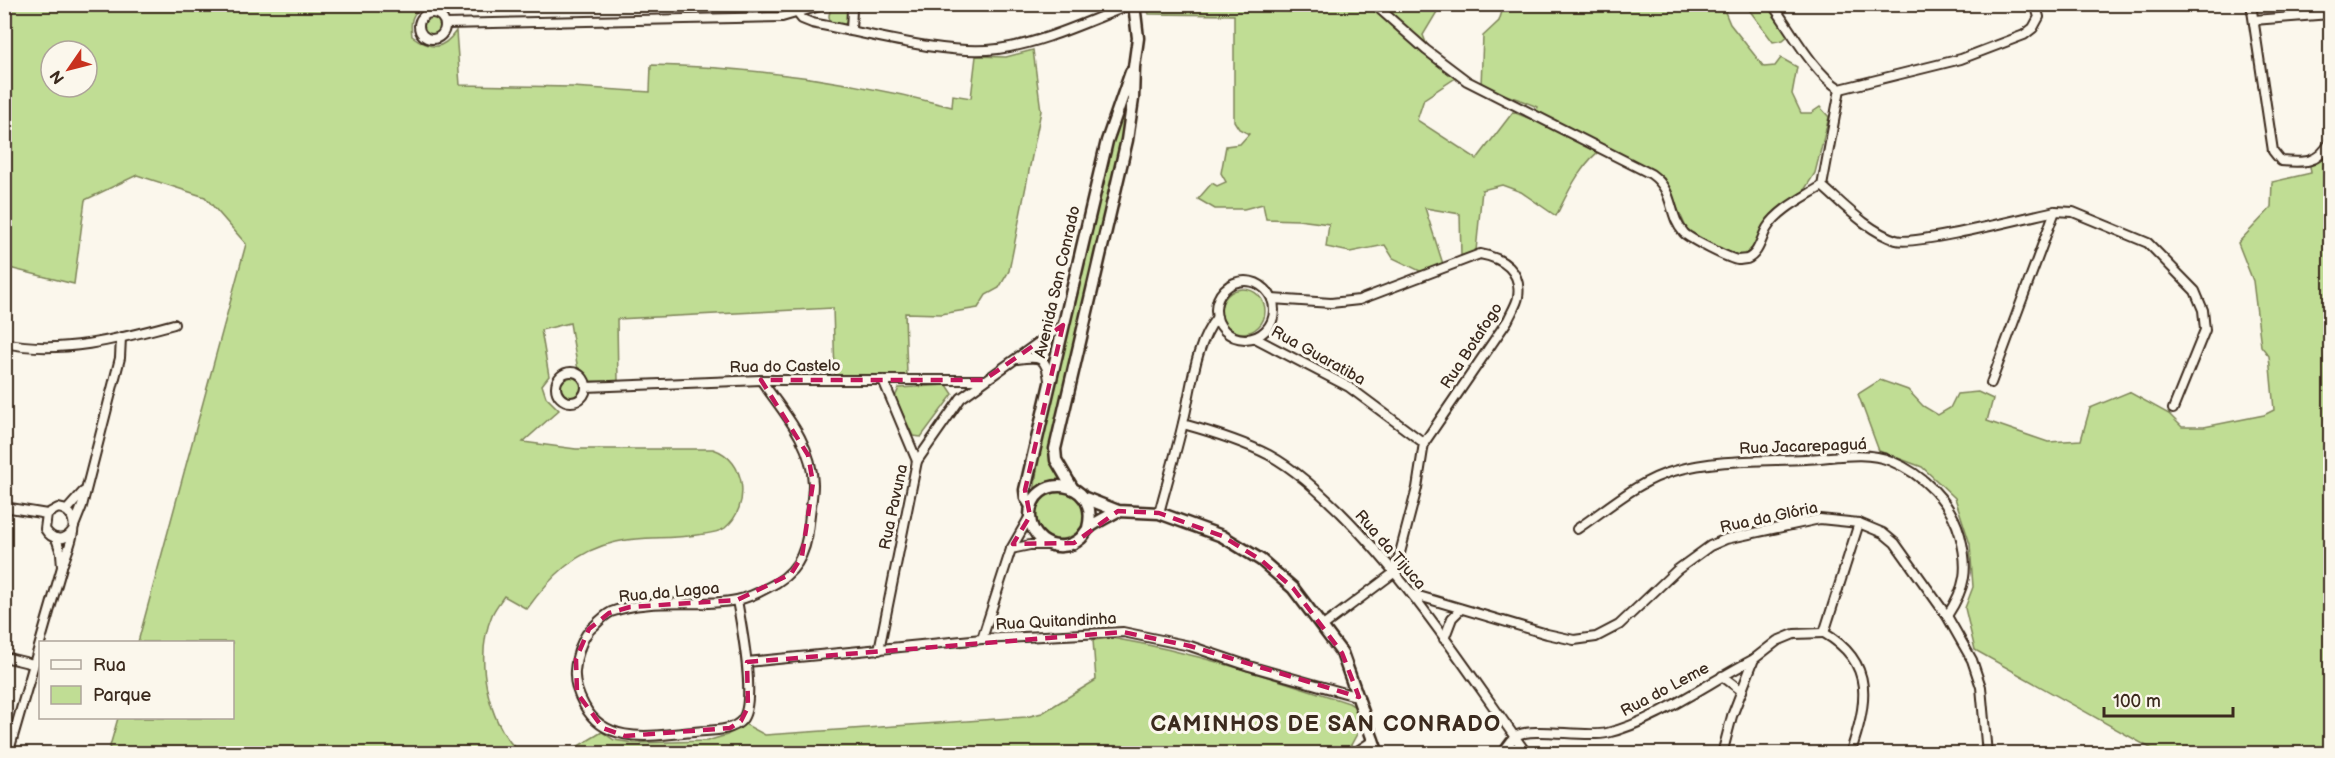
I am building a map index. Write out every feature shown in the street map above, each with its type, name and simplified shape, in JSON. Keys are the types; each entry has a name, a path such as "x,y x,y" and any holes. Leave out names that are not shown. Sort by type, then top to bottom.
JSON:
{"street":[{"path":"445,24 782,17 827,4"},
{"path":"848,4 852,10 851,30"},
{"path":"798,14 802,19 812,23 945,48 995,50 1055,33 1133,4"},
{"name":"Avenida San Conrado","path":"1073,489 1056,460 1055,449 1127,140 1138,38 1133,4"},
{"path":"1374,4 1426,50 1467,81 1651,174 1667,190 1677,221 1684,232 1692,239 1739,261 1749,258 1757,251 1767,228 1781,212 1822,186 1840,89"},
{"path":"1772,4 1810,58 1840,89 1961,58 2025,34 2033,28 2039,17 2035,4"},
{"path":"2252,4 2273,151 2281,160 2304,164 2319,156 2331,142"},
{"path":"2254,20 2331,14"},
{"name":"Avenida San Conrado","path":"1030,511 1025,490 1063,325 1107,141 1134,67"},
{"path":"1822,186 1878,232 1899,241 1923,239 2055,211 2073,212 2148,243 2195,291 2204,310 2205,330 2173,409"},
{"path":"1991,383 2055,211"},
{"name":"Rua Botafogo","path":"1272,299 1331,303 1359,300 1480,254 1495,257 1510,268 1517,280 1518,298 1508,320 1424,443 1417,488 1395,572"},
{"path":"1250,282 1259,285 1272,299 1274,312 1270,325 1255,338 1236,338 1227,333 1217,317 1218,298 1231,285 1250,282"},
{"path":"1159,513 1201,348 1208,329 1217,317"},
{"path":"4,344 44,349 121,338 174,324"},
{"name":"Rua Pavuna","path":"879,650 917,461 961,398 1063,325"},
{"path":"40,641 80,513 120,358 121,338"},
{"name":"Rua Guaratiba","path":"1255,338 1349,387 1424,443"},
{"path":"1016,359 1034,357 1042,359 1047,367 1050,382"},
{"name":"Rua do Castelo","path":"586,387 761,380 984,380"},
{"name":"Rua da Lagoa","path":"737,600 747,662 747,707 741,721 730,728 651,736 625,736 603,728 588,714 577,693 576,659 589,629 609,613 630,607 737,600 776,584 791,574 802,556 809,531 813,483 808,455 794,426 761,380"},
{"path":"883,380 917,461"},
{"name":"Rua da Tijuca","path":"1183,424 1240,442 1270,456 1297,474 1350,523 1412,594 1527,753"},
{"name":"Rua Jacarepaguá","path":"1577,530 1650,480 1671,471 1701,464 1846,456 1890,460 1917,476 1939,496 1956,521 1964,550 1966,577 1957,601 1947,616"},
{"path":"982,639 1011,549 1036,497 1044,490 1053,486 1063,486 1073,489 1085,498 1118,511 1159,513 1222,536 1261,560 1293,588 1342,653 1378,753"},
{"path":"67,510 86,488"},
{"path":"1011,549 1030,545 1064,546 1074,543 1088,528 1089,508 1085,498"},
{"path":"4,507 47,514"},
{"path":"19,511 36,519 51,537 56,538 66,537 74,528 73,517 67,510 54,509 47,514 45,529"},
{"path":"1030,511 1031,526 1036,535 1053,545"},
{"path":"1088,528 1118,511"},
{"name":"Rua da Glória","path":"1412,594 1574,640 1596,637 1619,625 1677,570 1710,546 1725,539 1820,519 1859,523 1882,533 1895,543 1947,616 1972,660 1981,687 1988,753"},
{"path":"1850,753 1865,694 1863,676 1855,659 1824,633 1859,523"},
{"path":"56,538 61,553 62,567"},
{"path":"1323,626 1395,572"},
{"path":"1444,639 1452,618 1461,609"},
{"name":"Rua Quitandinha","path":"747,662 982,639 1123,632 1190,646 1249,666 1359,697"},
{"name":"Rua do Leme","path":"1514,737 1533,731 1575,735 1605,734 1628,727 1754,659 1777,641 1794,634 1824,633"},
{"path":"8,753 39,644"},
{"path":"4,657 33,664"},
{"path":"1722,753 1732,716 1754,659"},
{"name":"Rua do Leme","path":"1722,676 1742,691"},
{"path":"1502,753 1514,737"},
{"path":"1353,753 1374,740"}],"highlighted area":[{"path":"1063,325 1025,490 1030,516 1013,544 1074,543 1118,511 1159,513 1222,536 1261,560 1293,588 1342,653 1359,697 1190,646 1123,632 747,662 748,707 741,721 730,728 625,736 603,728 577,693 576,659 589,629 609,613 630,607 737,600 791,574 802,556 813,483 808,455 761,380 984,380"}],"green space":[{"path":"1681,4 1684,11 1695,5 1735,5 1725,12 1730,24 1764,67 1775,66 1781,58 1797,67 1792,94 1801,113 1811,113 1820,107 1829,117 1815,173 1803,192 1768,218 1752,249 1741,257 1689,234 1664,178 1605,147 1589,160 1571,187 1556,216 1521,192 1502,185 1482,190 1476,251 1461,256 1460,214 1425,208 1443,264 1422,272 1393,258 1385,245 1350,252 1326,247 1329,224 1266,219 1263,204 1244,209 1215,209 1198,199 1212,183 1217,186 1226,182 1221,173 1226,146 1240,144 1249,134 1239,129 1234,121 1234,15 1149,14 1146,5 1449,5 1438,10 1423,35 1433,61 1457,77 1424,99 1417,120 1477,159 1513,112 1533,120 1537,107 1481,85 1483,36 1499,21 1504,5"},
{"path":"5,5 424,5 412,18 412,36 425,44 436,46 446,42 456,31 460,85 572,87 650,92 651,65 690,66 803,77 877,90 952,107 953,95 971,98 976,56 1006,57 1033,50 1041,111 1009,271 999,288 986,295 978,308 941,314 905,313 907,375 835,376 833,308 617,319 618,382 586,381 578,370 570,323 541,330 549,376 542,385 546,397 559,410 523,442 576,449 713,449 733,463 739,473 742,497 733,519 722,530 689,536 625,540 602,546 589,551 566,566 545,586 527,609 504,596 493,612 487,632 484,669 492,707 499,724 520,753 108,753 118,719 234,719 234,641 138,641 246,244 205,197 137,175 85,200 74,284 5,267"},
{"path":"1739,5 1770,5 1790,34 1783,40 1773,42 1747,7"},
{"path":"839,6 846,9 849,16 846,23 839,26 832,23 829,16 832,9"},
{"path":"428,17 436,17 441,22 439,33 428,35 423,30 423,22"},
{"path":"1128,91 1132,99 1050,450 1068,484 1034,495 1039,451 1111,144"},
{"path":"2330,151 2330,753 2159,753 1975,650 1965,608 1973,587 1970,544 1955,498 1922,467 1879,451 1858,394 1880,380 1908,390 1923,406 1938,415 1950,408 1957,394 1978,392 1993,399 1987,421 2048,442 2081,440 2090,408 2129,392 2169,414 2182,427 2204,427 2264,415 2274,410 2269,356 2261,346 2253,281 2238,243 2271,208 2272,182 2311,173 2310,166"},
{"path":"1243,289 1252,290 1259,295 1264,302 1264,320 1259,327 1252,332 1243,333 1234,332 1227,327 1222,320 1221,311 1222,302 1227,295 1234,290"},
{"path":"571,376 579,379 582,387 579,395 571,398 563,395 560,387 563,379"},
{"path":"947,385 953,394 921,437 913,436 895,397 899,388"},
{"path":"1055,491 1065,491 1080,501 1084,515 1080,529 1074,535 1065,539 1055,539 1040,529 1036,520 1036,510 1046,495"},
{"path":"1112,638 1202,658 1349,703 1360,710 1364,721 1351,745 1337,754 565,754 602,732 614,740 634,743 707,741 727,735 745,724 765,735 1026,717 1042,713 1096,680 1093,640"}],"district":[{"name":"CAMINHOS DE SAN CONRADO","path":"1326,724"}]}
